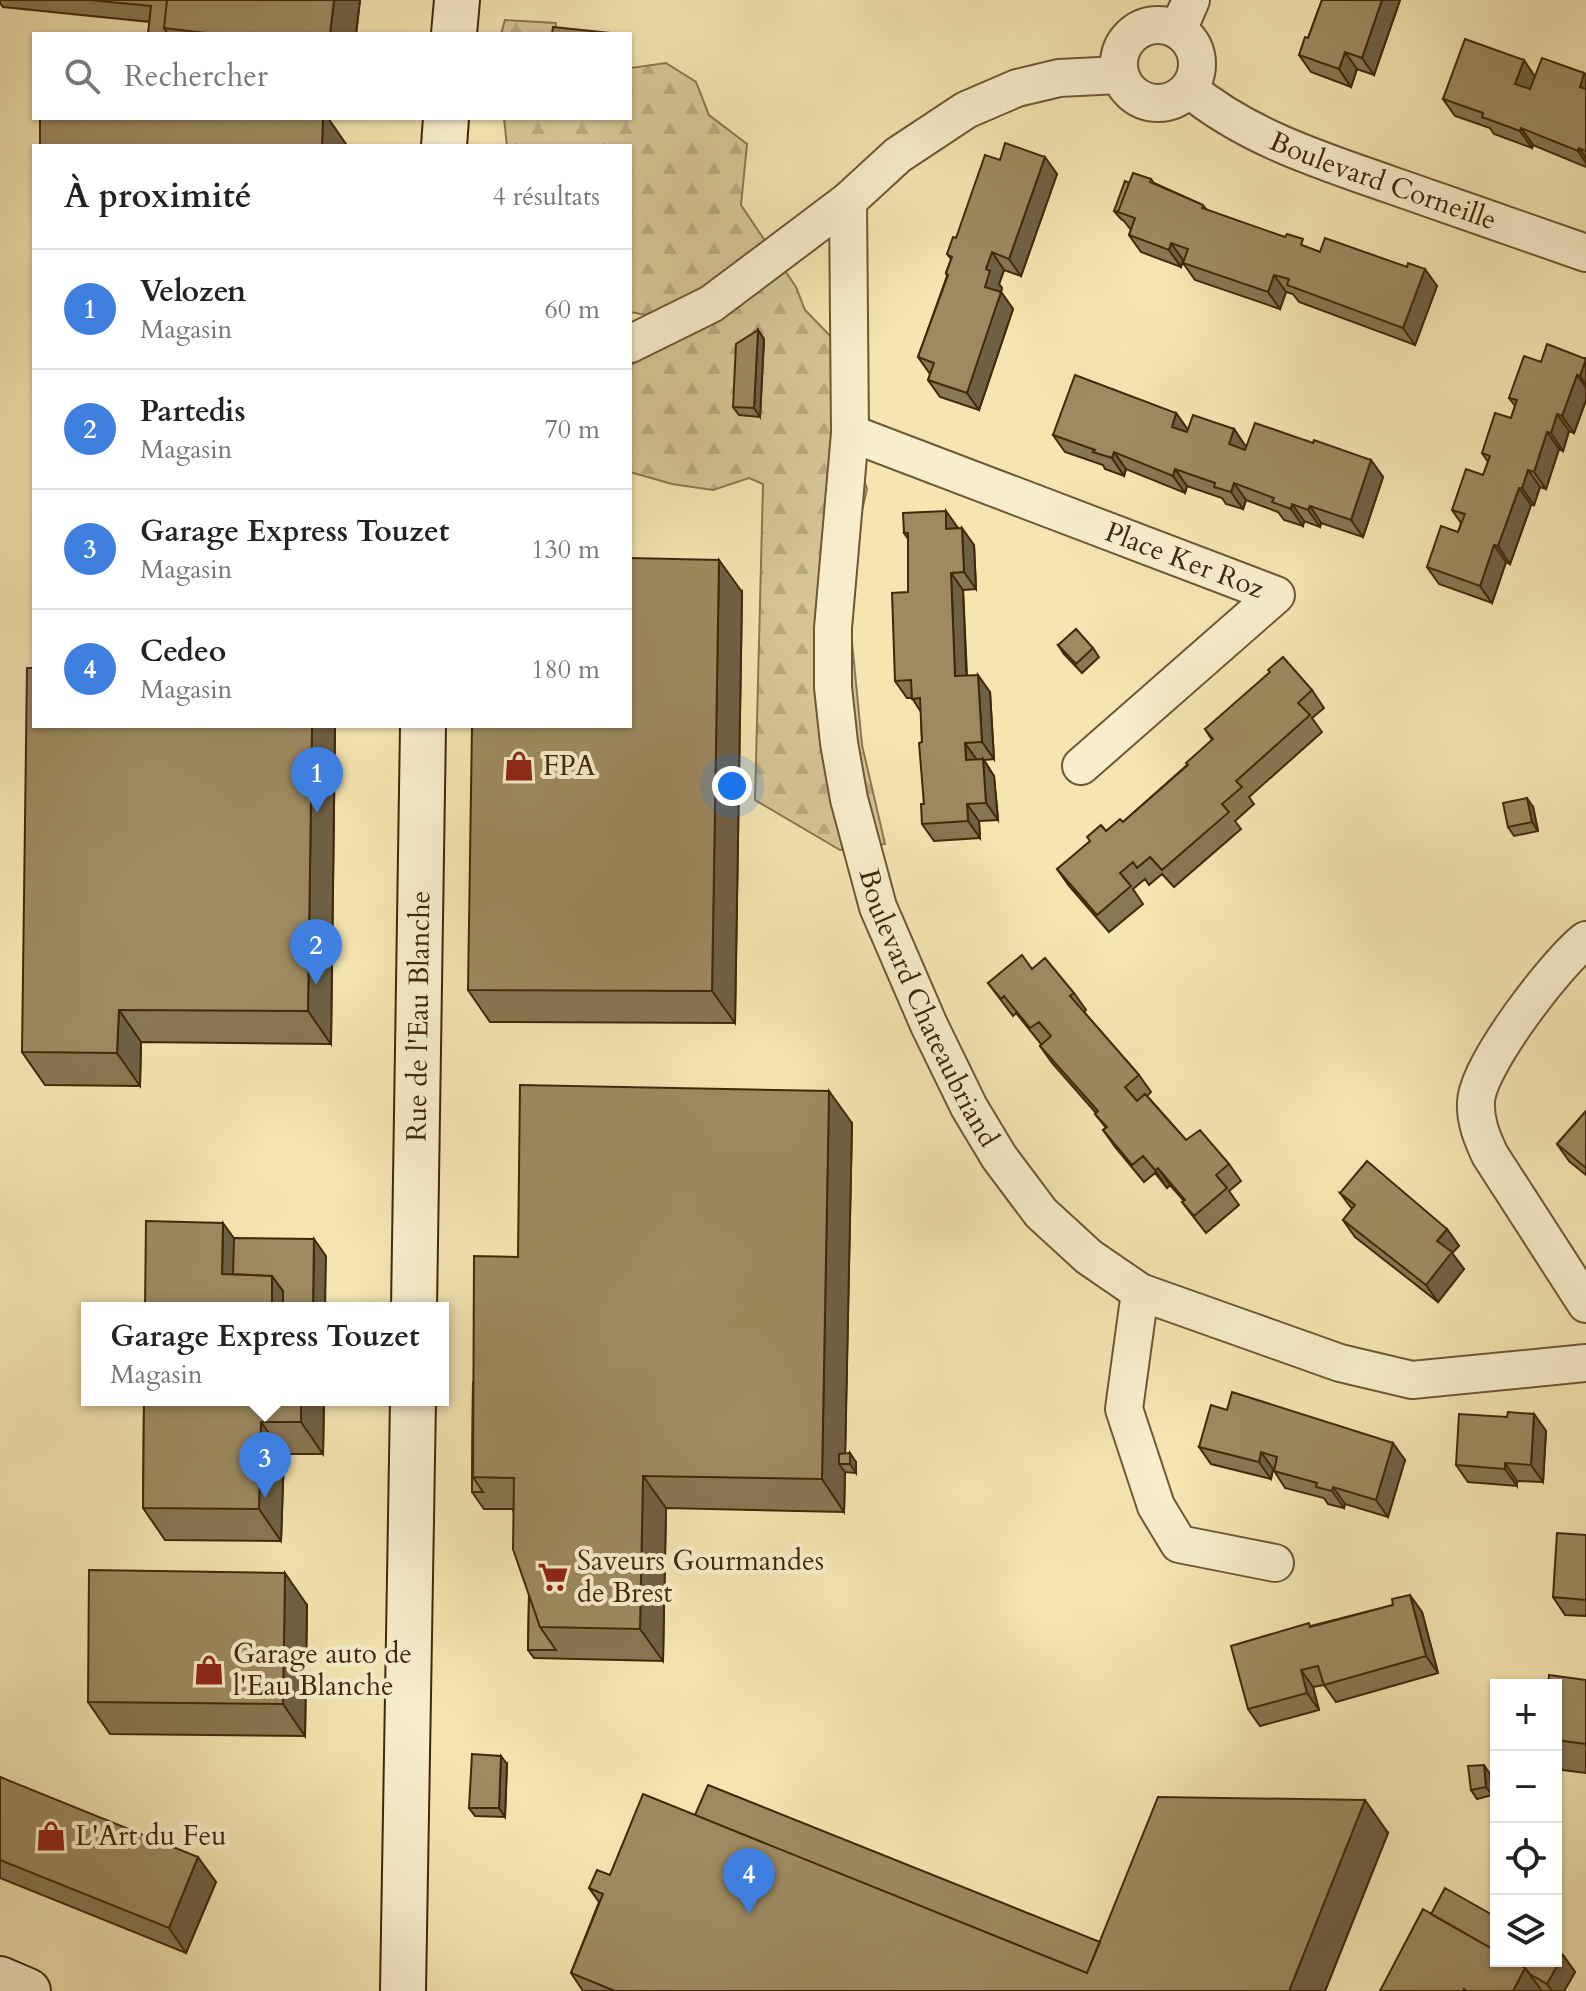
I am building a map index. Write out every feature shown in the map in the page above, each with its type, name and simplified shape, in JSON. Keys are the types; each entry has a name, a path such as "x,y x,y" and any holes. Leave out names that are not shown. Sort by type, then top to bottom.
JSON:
{"street":[{"path":"454,32 457,0"},
{"path":"1185,15 1197,57 1197,76 1189,89 1172,102 1150,104 1131,94 1119,75 1119,56 1127,39 1141,28 1185,15"},
{"path":"632,343 711,304 848,201 898,155 966,110 1017,88 1059,78 1119,75"},
{"name":"Boulevard Corneille","path":"1189,89 1242,126 1305,154 1586,253"},
{"path":"444,144 446,120"},
{"name":"Boulevard Chateaubriand","path":"848,201 850,433 833,628 833,687 849,799 878,907 929,1025 969,1107 999,1157 1041,1213 1089,1257 1140,1292 1340,1363 1412,1380 1586,1363"},
{"name":"Place Ker Roz","path":"850,433 1276,595 1081,766"},
{"name":"Rue de l'Eau Blanche","path":"414,1302 423,728"},
{"path":"1586,940 1552,974 1517,1022 1490,1065 1476,1099 1479,1129 1490,1155 1586,1304"},
{"path":"1140,1292 1124,1409 1156,1506 1179,1544 1275,1563"},
{"path":"403,1991 413,1406"},
{"path":"0,1979 28,1991"}],"green space":[{"path":"505,20 556,23 555,32 502,32"},
{"path":"666,63 696,82 709,115 747,144 741,205 796,287 805,310 839,345 837,400 867,489 846,580 862,745 885,844 840,850 755,800 763,484 749,478 713,490 672,484 632,473 632,365 675,336 646,315 632,312 632,144 507,144 504,120 632,120 632,68"}],"building":[{"path":"89,0 167,0 164,28 167,32 148,32 151,6"},
{"path":"167,0 334,0 330,32 197,32 164,28"},
{"path":"1322,0 1382,0 1362,58 1345,52 1339,69 1299,55"},
{"path":"553,27 601,32 552,32"},
{"path":"1465,39 1524,60 1515,84 1530,89 1542,58 1584,73 1580,87 1586,89 1586,151 1579,148 1578,151 1521,128 1520,131 1482,117 1483,113 1443,99"},
{"path":"40,120 323,120 322,144 40,144"},
{"path":"1005,143 1045,157 1009,259 992,252 986,269 990,271 985,287 1001,292 967,393 928,380 934,363 918,357 948,275 952,257 947,254 953,237 956,238 985,155 1000,160"},
{"path":"1133,173 1203,205 1202,208 1285,237 1287,234 1303,239 1301,245 1320,252 1325,238 1407,267 1408,263 1425,269 1403,328 1287,285 1289,279 1274,275 1268,292 1183,263 1188,249 1171,243 1169,250 1129,235 1135,218 1118,212"},
{"path":"1125,181 1129,183 1118,212 1114,211"},
{"path":"758,330 754,408 733,407 736,344"},
{"path":"1547,344 1586,359 1562,416 1557,414 1551,433 1547,432 1534,472 1528,470 1522,488 1519,488 1480,586 1427,567 1441,526 1458,532 1465,514 1452,510 1466,469 1483,475 1490,456 1482,453 1495,413 1511,418 1517,400 1509,398 1524,356 1541,362"},
{"path":"1075,375 1176,413 1172,427 1187,432 1193,415 1234,429 1229,444 1245,450 1255,423 1371,460 1351,520 1310,506 1308,510 1292,504 1291,509 1272,502 1274,498 1234,483 1231,492 1175,469 1173,476 1114,452 1112,458 1053,435"},
{"path":"946,511 946,529 962,528 964,572 951,573 955,676 978,675 982,742 965,743 966,760 983,759 986,803 967,804 968,821 922,824 920,698 912,699 911,680 895,681 892,593 908,592 908,533 904,533 903,513"},
{"path":"632,558 719,560 712,991 468,990 472,728 632,728"},
{"path":"1076,629 1093,648 1076,664 1058,645"},
{"path":"1283,657 1312,690 1298,703 1310,715 1236,781 1242,787 1222,804 1229,812 1162,870 1150,857 1137,868 1133,862 1120,873 1131,886 1097,915 1057,869 1090,841 1087,837 1101,825 1106,831 1120,819 1123,822 1188,765 1186,763 1213,739 1205,729"},
{"path":"27,668 32,668 32,728 312,728 308,1011 119,1010 117,1053 22,1052"},
{"path":"1527,798 1532,822 1508,827 1503,803"},
{"path":"1022,955 1032,969 1045,958 1074,993 1070,996 1139,1075 1125,1087 1137,1101 1145,1094 1186,1140 1200,1130 1229,1164 1216,1175 1227,1188 1194,1216 1158,1168 1155,1170 1143,1156 1132,1165 1103,1130 1107,1127 1095,1114 1098,1111 1040,1046 1051,1036 1039,1022 1030,1028 1004,996 1001,999 988,983"},
{"path":"520,1085 829,1091 822,1479 643,1476 640,1629 540,1627 513,1549 514,1478 473,1477 474,1256 518,1257"},
{"path":"1586,1111 1586,1168 1557,1144"},
{"path":"1367,1161 1447,1229 1437,1241 1452,1252 1426,1285 1343,1220 1355,1205 1340,1193"},
{"path":"146,1221 223,1223 222,1274 272,1276 272,1302 145,1302"},
{"path":"234,1238 314,1239 313,1302 283,1302 283,1291 272,1276 233,1274"},
{"path":"473,1383 473,1477 483,1492 472,1492"},
{"path":"1232,1392 1393,1443 1376,1500 1333,1487 1332,1491 1316,1487 1317,1483 1274,1471 1277,1457 1261,1452 1259,1462 1199,1447 1211,1405 1227,1410"},
{"path":"144,1406 301,1406 301,1422 261,1422 259,1509 143,1508"},
{"path":"1508,1412 1534,1414 1531,1465 1505,1463 1505,1469 1456,1465 1459,1414 1507,1417"},
{"path":"850,1453 850,1464 839,1464 839,1454"},
{"path":"1557,1533 1586,1535 1586,1600 1553,1597"},
{"name":"Garage auto de l'Eau Blanche","path":"89,1570 285,1573 283,1704 88,1702"},
{"path":"529,1595 540,1627 556,1650 528,1650"},
{"path":"1410,1595 1426,1656 1324,1685 1318,1666 1301,1670 1307,1693 1248,1709 1231,1646 1309,1623 1310,1627 1393,1605 1392,1599"},
{"path":"1549,1675 1586,1680 1586,1744 1562,1741 1562,1679 1549,1679"},
{"path":"472,1754 501,1756 499,1808 469,1808"},
{"path":"1484,1765 1486,1787 1471,1790 1468,1766"},
{"name":"L'Art du Feu","path":"0,1777 198,1857 169,1928 0,1860"},
{"path":"708,1785 1100,1942 1087,1973 695,1815"},
{"path":"643,1794 1087,1973 1158,1797 1365,1800 1289,1991 615,1991 571,1973 603,1894 589,1888 597,1870 610,1875"},
{"path":"1445,1888 1490,1914 1490,1948 1431,1914"},
{"path":"1423,1909 1490,1948 1490,1967 1525,1968 1513,1991 1380,1991"},
{"path":"1523,1967 1556,1967 1547,1984"}],"place":[{"name":"FPA","path":"519,766"},
{"name":"Velozen","path":"317,813"},
{"name":"Partedis","path":"316,985"},
{"name":"Garage Express Touzet","path":"265,1498"},
{"name":"Saveurs Gourmandes de Brest","path":"553,1577"},
{"name":"Garage auto de l'Eau Blanche","path":"209,1670"},
{"name":"L'Art du Feu","path":"51,1836"},
{"name":"Cedeo","path":"749,1914"}]}
